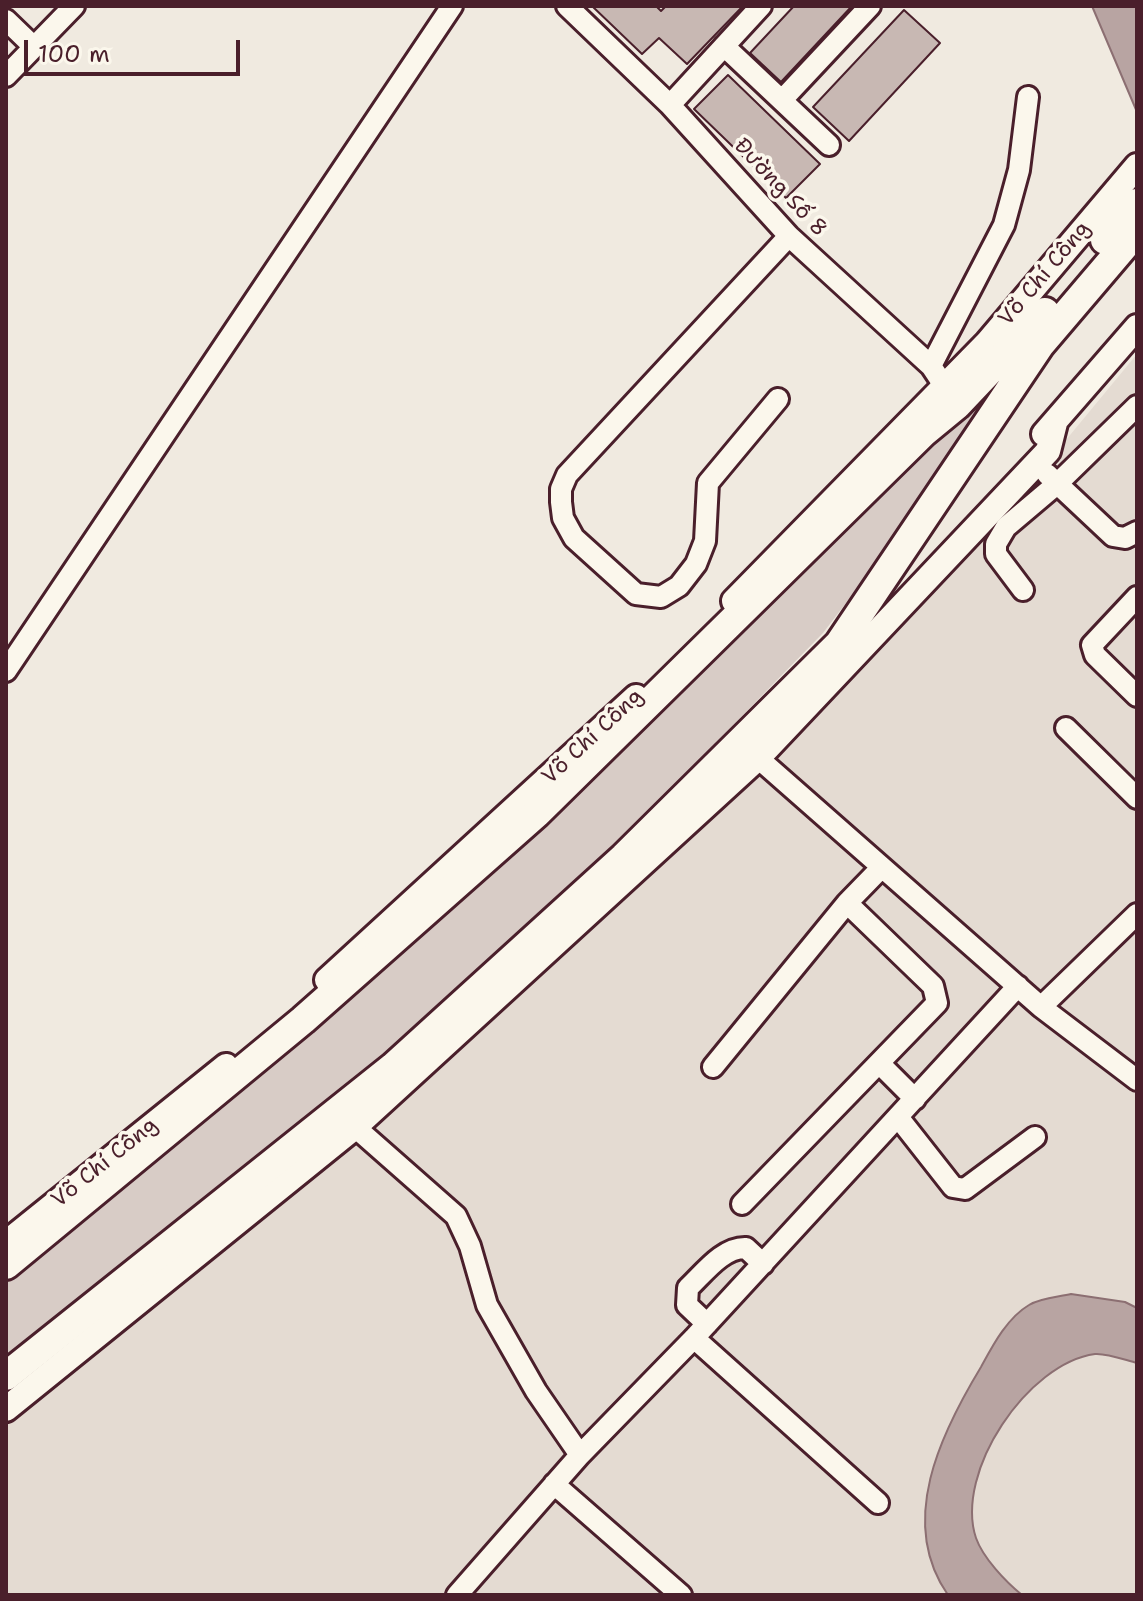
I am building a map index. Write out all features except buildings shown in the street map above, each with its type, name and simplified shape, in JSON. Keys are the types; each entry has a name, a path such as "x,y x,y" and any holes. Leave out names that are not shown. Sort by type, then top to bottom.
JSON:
{"highway":[{"path":"1035,337 1134,182"},
{"path":"1035,337 1137,231"},
{"name":"Võ Chí Công","path":"6,1265 303,1020 537,813 923,433 944,385 1035,337"},
{"name":"Võ Chí Công","path":"6,1376 393,1067 624,857 748,751 839,644 1035,337"}],"main road":[{"name":"Võ Chí Công","path":"6,1243 295,1011 677,659 987,343 1134,182"},
{"name":"Võ Chí Công","path":"839,644 911,580 1055,423 1137,327"},
{"name":"Võ Chí Công","path":"6,1409 355,1127 748,751 1048,451 1055,423"}],"street":[{"path":"6,76 74,6"},
{"path":"6,671 452,6"},
{"name":"Đường Số 8","path":"567,6 670,105 789,236 944,385"},
{"path":"670,105 761,6"},
{"path":"782,100 870,6"},
{"path":"6,20 34,47"},
{"path":"724,46 829,145"},
{"path":"944,385 1004,225 1019,170 1028,97"},
{"path":"778,399 708,483 705,541 696,564 679,586 661,597 636,594 574,538 563,518 561,502 567,475 789,236"},
{"path":"1023,590 998,562 996,544 1006,527 1058,483 1137,406"},
{"path":"1036,463 1113,536 1125,538 1137,532"},
{"path":"1137,597 1092,645 1092,650 1137,696"},
{"path":"1066,728 1137,798"},
{"path":"748,751 1041,1007 1137,1080"},
{"path":"713,1067 847,903 881,868"},
{"path":"742,1204 937,1003 933,986 847,903"},
{"path":"1041,1007 1137,914"},
{"path":"457,1595 580,1455 763,1264 1018,986"},
{"path":"879,1063 915,1099"},
{"path":"898,1117 953,1187 965,1189 1035,1137"},
{"path":"355,1127 456,1216 470,1246 487,1305 536,1391 580,1455"},
{"path":"763,1264 746,1248 728,1251 688,1288 687,1305 700,1331 878,1503"},
{"path":"554,1484 681,1595"}],"shaded area":[{"path":"1092,6 1137,6 1137,112"},
{"path":"1137,354 1137,1595 6,1595 6,1425 344,1149 1061,446"},
{"path":"1001,381 911,518 823,633 600,861 364,1083 6,1367 6,1274"},
{"path":"1071,1294 1125,1302 1137,1308 1137,1363 1095,1354 1070,1362 1045,1377 1022,1399 986,1453 976,1483 972,1512 976,1538 984,1554 1002,1577 1022,1595 948,1595 933,1567 926,1538 925,1508 930,1478 940,1449 966,1393 1007,1325 1021,1310 1033,1303"}]}
